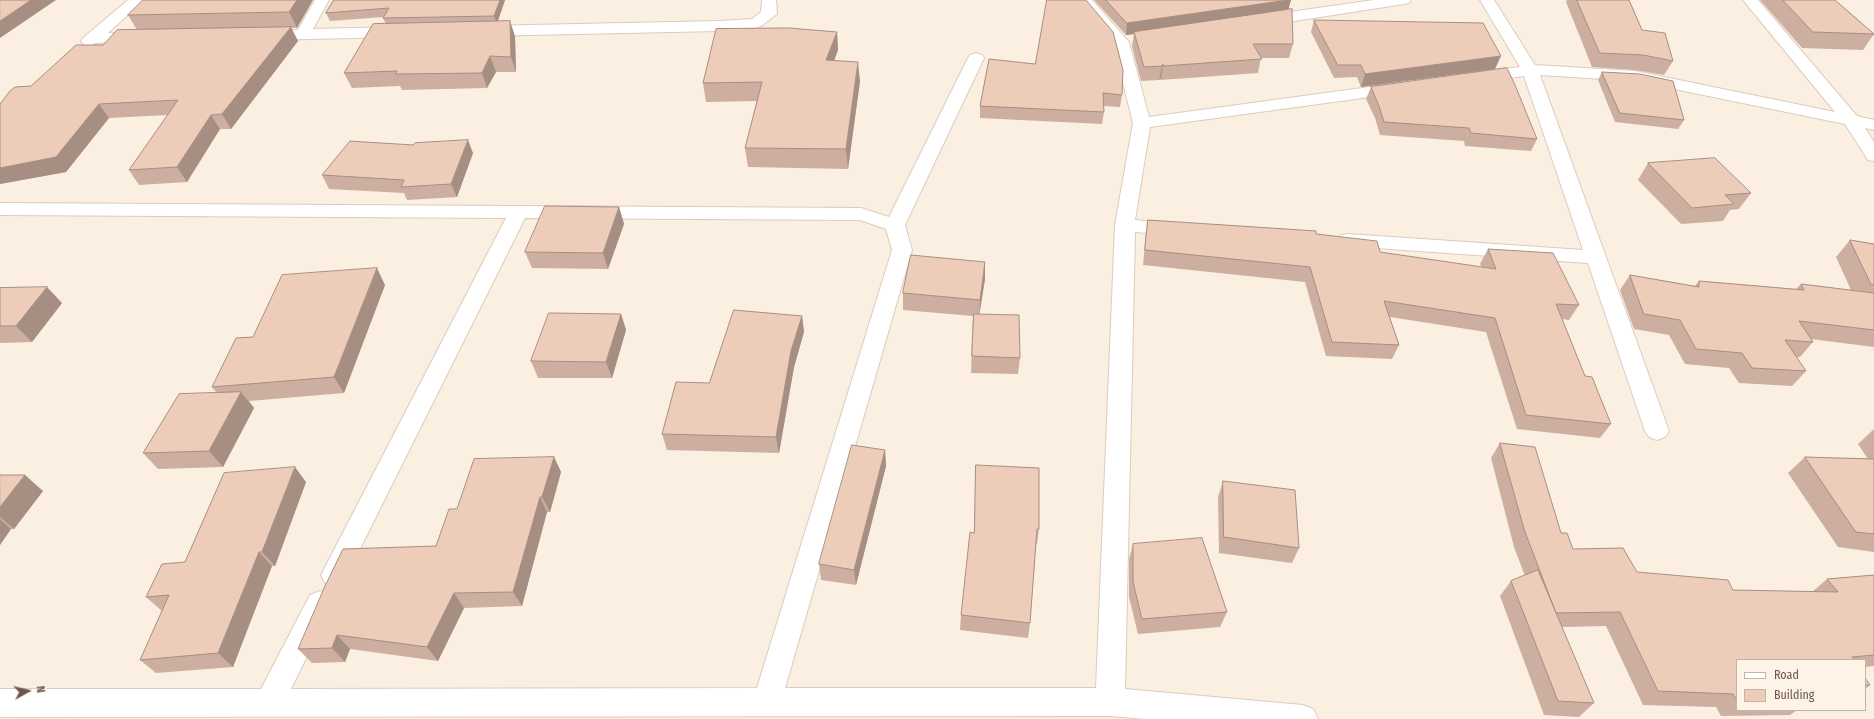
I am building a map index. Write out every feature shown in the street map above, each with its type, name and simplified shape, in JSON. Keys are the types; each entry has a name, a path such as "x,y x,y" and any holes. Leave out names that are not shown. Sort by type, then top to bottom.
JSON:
{"street":[{"path":"75,52 94,38 137,0"},
{"path":"303,34 322,0"},
{"path":"468,31 719,26 756,23 768,14 769,0"},
{"path":"1084,0 1129,41 1142,123 1125,225 1110,702"},
{"path":"1248,24 1337,5 1404,0"},
{"path":"1487,0 1530,70 1657,431"},
{"path":"1750,0 1851,120 1874,156"},
{"path":"248,35 412,32"},
{"path":"94,38 156,37"},
{"path":"767,702 902,250 895,225 976,58"},
{"path":"1467,78 1530,70 1634,76 1874,125"},
{"path":"1142,123 1412,86"},
{"path":"0,209 861,214 895,225"},
{"path":"269,703 518,212"},
{"path":"1125,225 1197,230"},
{"path":"1333,239 1596,257"},
{"path":"0,703 1110,702 1303,719"}],"building":[{"path":"0,0 31,0 0,21"},
{"path":"143,0 297,0 289,12 128,15"},
{"path":"334,0 500,0 494,16 383,18 389,8 326,13"},
{"path":"1047,0 1086,0 1113,32 1123,70 1122,95 1103,93 1104,112 980,106 989,59 1035,64"},
{"path":"1106,0 1288,0 1127,23"},
{"path":"1577,0 1629,0 1642,30 1665,33 1673,61 1643,55 1600,53"},
{"path":"1783,0 1835,0 1874,34 1813,32"},
{"path":"1292,9 1293,44 1253,44 1262,59 1163,66 1163,64 1162,66 1144,67 1134,32"},
{"path":"1314,20 1483,23 1501,56 1365,74 1361,65 1338,65"},
{"path":"510,21 511,57 490,56 482,73 395,74 397,71 344,73 373,24"},
{"path":"291,27 222,114 211,115 177,167 129,170 178,100 99,104 56,157 0,168 0,104 15,87 31,86 76,45 103,45 117,30"},
{"path":"789,28 837,32 826,60 858,62 846,149 745,148 762,82 703,83 716,29"},
{"path":"1507,68 1537,139 1471,133 1469,128 1384,122 1371,87"},
{"path":"1602,72 1640,74 1673,81 1684,120 1620,113"},
{"path":"468,140 451,184 401,187 404,180 322,175 350,141 413,145 415,143"},
{"path":"1715,158 1751,193 1725,195 1734,204 1692,208 1648,163"},
{"path":"545,206 619,207 603,253 525,252"},
{"path":"1148,220 1316,231 1316,234 1377,241 1380,252 1496,269 1488,249 1553,253 1579,305 1556,304 1585,376 1592,377 1611,424 1526,415 1495,318 1384,301 1399,345 1332,342 1310,267 1145,250"},
{"path":"1850,240 1874,244 1874,285 1871,284"},
{"path":"911,255 985,262 980,300 903,293"},
{"path":"377,268 334,377 212,387 236,338 253,337 282,275"},
{"path":"1630,275 1699,287 1699,281 1804,290 1801,284 1874,293 1874,330 1799,321 1813,342 1785,340 1806,371 1752,368 1742,353 1696,349 1680,320 1644,314"},
{"path":"47,287 16,326 0,326 0,288"},
{"path":"734,310 802,316 791,351 776,437 662,434 676,382 709,383"},
{"path":"549,313 621,314 606,362 531,361"},
{"path":"974,314 1019,315 1020,358 972,356"},
{"path":"241,392 209,451 143,453 179,394"},
{"path":"1500,443 1535,447 1561,533 1567,533 1573,549 1623,548 1637,572 1728,580 1733,590 1838,592 1827,579 1874,575 1874,655 1852,657 1853,659 1736,659 1736,698 1733,694 1658,691 1620,612 1556,613 1525,532"},
{"path":"852,445 885,450 854,570 819,564"},
{"path":"554,457 542,497 540,497 513,592 454,593 427,647 337,635 332,648 298,649 325,586 343,549 436,546 449,509 457,509 474,459"},
{"path":"1805,457 1874,459 1874,534 1856,532"},
{"path":"976,465 1039,468 1039,529 1037,529 1030,623 961,615 970,532 974,533"},
{"path":"295,467 262,552 259,552 218,653 140,660 169,595 146,597 162,564 185,562 224,473"},
{"path":"0,475 25,475 0,507"},
{"path":"1223,481 1295,490 1299,548 1224,537"},
{"path":"1202,538 1227,612 1142,619 1133,582 1133,544"},
{"path":"1538,570 1594,703 1558,701 1511,581"},
{"path":"1866,679 1870,685 1866,685"}]}
